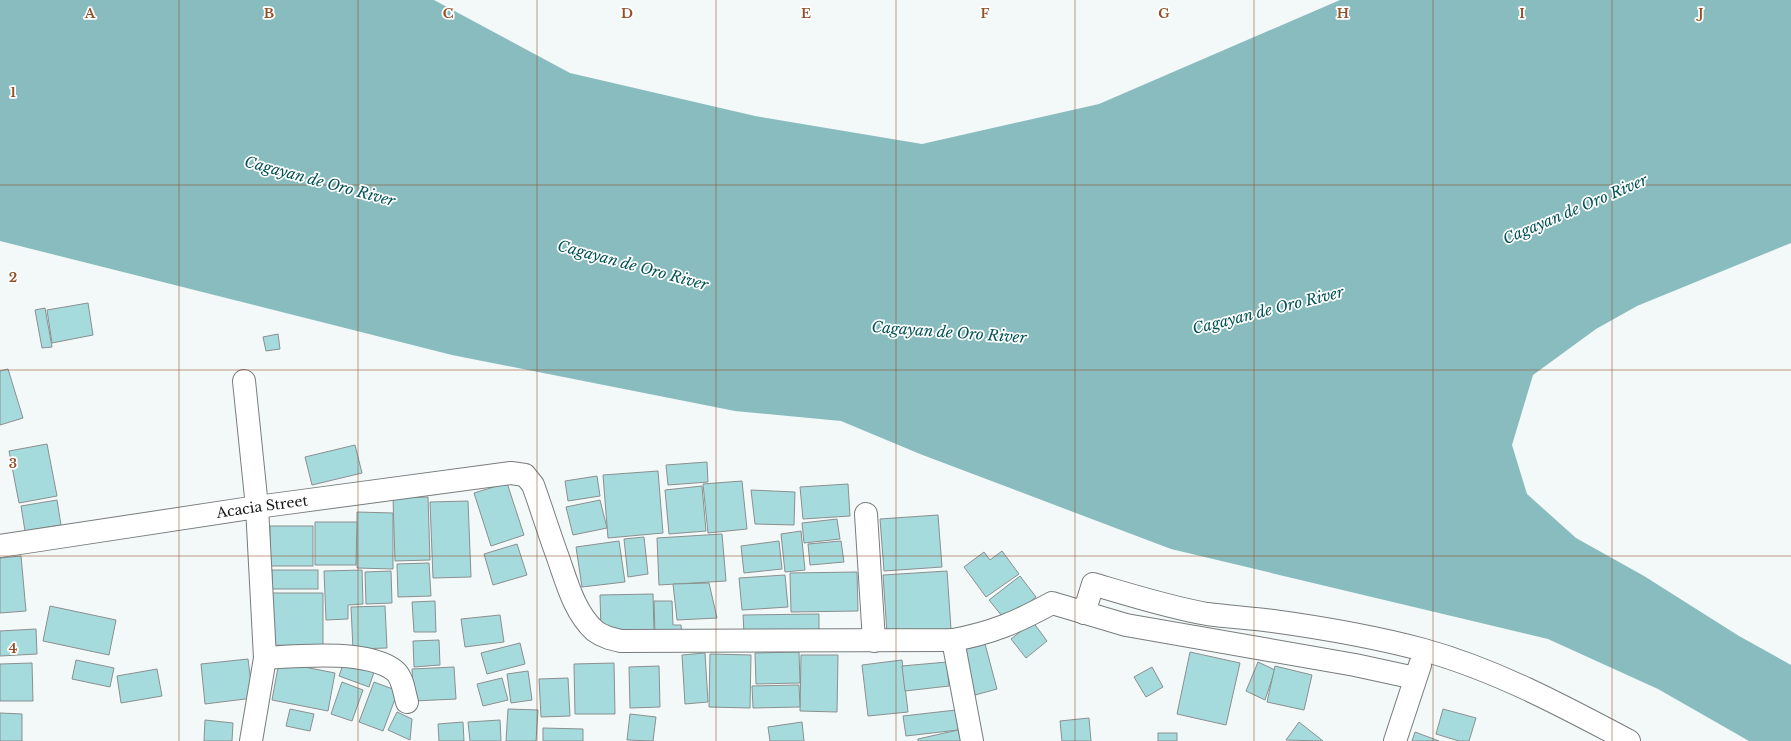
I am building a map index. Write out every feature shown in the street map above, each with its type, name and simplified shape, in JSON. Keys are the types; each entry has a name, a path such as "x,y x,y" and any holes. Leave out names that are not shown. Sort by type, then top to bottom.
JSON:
{"street":[{"path":"244,381 257,508 265,658 251,741"},
{"name":"Acacia Street","path":"0,546 257,508 511,473 525,475 533,485 576,606 586,621 596,631 605,637 621,642 634,643 874,641"},
{"path":"866,514 874,641 953,640 983,634 1008,626 1052,603 1150,630 1348,663 1414,678"},
{"path":"1084,613 1093,584 1150,601 1207,614 1272,621 1355,634 1426,650 1480,669 1552,700 1629,741"},
{"path":"953,640 972,741"},
{"path":"1395,741 1414,678 1426,650"},
{"path":"265,658 318,655 366,659 386,666 395,672 400,679 406,702"}],"water":[{"name":"Cagayan de Oro River","path":"0,0 434,0 570,73 755,116 922,144 1099,104 1340,0 1791,0 1791,243 1637,306 1596,329 1533,375 1512,445 1527,494 1576,538 1644,576 1739,636 1791,665 1791,741 1749,741 1658,689 1548,639 1171,549 920,454 841,421 735,411 452,355 0,241"}],"building":[{"path":"88,303 93,335 52,343 47,310"},
{"path":"45,308 52,347 42,348 35,310"},
{"path":"278,334 280,349 266,351 263,337"},
{"path":"8,369 23,418 0,425 0,371"},
{"path":"47,444 57,496 19,503 9,451"},
{"path":"355,445 362,473 312,485 305,457"},
{"path":"707,462 708,482 668,485 666,465"},
{"path":"658,471 663,533 608,538 603,475"},
{"path":"597,476 600,496 568,501 565,481"},
{"path":"742,481 747,529 708,533 703,484"},
{"path":"507,483 524,535 491,546 474,493"},
{"path":"848,484 850,516 803,519 800,487"},
{"path":"702,486 706,531 669,534 665,490"},
{"path":"751,490 795,492 794,525 755,524"},
{"path":"428,497 430,560 395,561 393,498"},
{"path":"57,500 61,525 25,531 21,506"},
{"path":"600,500 607,528 573,535 566,507"},
{"path":"468,501 471,577 433,578 430,502"},
{"path":"357,512 393,513 393,569 357,568"},
{"path":"938,515 942,567 884,571 880,519"},
{"path":"837,519 840,539 804,543 802,523"},
{"path":"315,522 357,522 356,565 315,565"},
{"path":"270,526 313,526 313,566 270,566"},
{"path":"801,531 805,570 785,572 781,534"},
{"path":"722,534 726,581 659,585 657,538"},
{"path":"644,537 648,574 628,577 624,539"},
{"path":"619,541 625,582 582,587 576,547"},
{"path":"779,541 782,569 744,573 741,546"},
{"path":"841,541 844,562 810,565 808,544"},
{"path":"517,544 527,575 493,585 484,554"},
{"path":"1002,551 1019,574 986,597 964,567 984,552 990,560"},
{"path":"21,556 26,611 0,613 0,558"},
{"path":"429,563 431,596 398,597 397,564"},
{"path":"272,570 318,570 318,589 272,589"},
{"path":"362,570 363,604 348,605 348,619 326,620 324,571"},
{"path":"391,571 392,603 366,604 365,572"},
{"path":"947,571 951,629 887,633 883,575"},
{"path":"857,572 858,611 791,612 790,573"},
{"path":"785,575 788,607 742,610 739,578"},
{"path":"1020,576 1036,597 1006,621 989,600"},
{"path":"709,583 717,618 677,620 673,584"},
{"path":"269,593 323,593 323,646 269,645"},
{"path":"653,594 654,631 601,631 600,595"},
{"path":"435,601 436,632 414,632 412,602"},
{"path":"654,601 672,601 673,625 681,625 682,635 655,635"},
{"path":"50,606 116,620 109,655 43,641"},
{"path":"385,606 387,648 353,649 351,607"},
{"path":"819,614 819,632 744,633 743,615"},
{"path":"500,615 504,642 465,647 461,619"},
{"path":"1033,622 1047,641 1026,658 1011,639"},
{"path":"36,629 37,654 0,656 0,631"},
{"path":"439,640 440,665 414,667 413,641"},
{"path":"520,643 525,664 487,674 481,653"},
{"path":"985,644 997,689 975,695 963,650"},
{"path":"799,652 800,683 756,684 755,653"},
{"path":"1190,652 1240,663 1226,725 1177,714"},
{"path":"705,653 708,702 685,704 682,655"},
{"path":"710,654 751,655 750,708 709,707"},
{"path":"801,655 838,655 837,712 800,711"},
{"path":"248,659 253,698 205,704 201,664"},
{"path":"76,660 114,668 110,687 72,679"},
{"path":"902,660 908,712 868,716 862,665"},
{"path":"279,662 335,673 328,711 272,700"},
{"path":"344,662 374,672 369,687 339,676"},
{"path":"947,662 949,686 905,691 902,666"},
{"path":"1258,662 1275,670 1265,700 1246,691"},
{"path":"32,663 33,701 0,701 0,664"},
{"path":"614,663 615,714 575,714 574,664"},
{"path":"659,666 660,707 630,708 629,667"},
{"path":"1275,666 1312,675 1304,710 1267,702"},
{"path":"454,667 456,699 414,701 412,669"},
{"path":"1152,667 1163,687 1146,697 1134,677"},
{"path":"157,669 162,696 121,703 117,676"},
{"path":"528,671 532,700 511,703 507,674"},
{"path":"502,678 508,700 483,706 477,684"},
{"path":"568,678 570,716 541,717 539,679"},
{"path":"342,682 363,690 352,721 331,714"},
{"path":"374,682 398,691 383,731 359,722"},
{"path":"799,685 800,707 753,708 752,686"},
{"path":"290,709 314,714 310,731 286,726"},
{"path":"508,709 538,710 536,741 506,741"},
{"path":"1443,709 1476,718 1469,741 1459,741 1436,734"},
{"path":"956,710 958,730 906,736 903,716"},
{"path":"397,712 412,719 410,740 388,730"},
{"path":"0,713 22,714 22,741 0,741"},
{"path":"630,714 656,717 653,741 627,740"},
{"path":"1089,718 1091,741 1062,741 1060,721"},
{"path":"205,720 233,723 232,741 204,741"},
{"path":"500,720 501,741 470,741 468,722"},
{"path":"463,722 464,741 439,741 438,724"},
{"path":"802,722 804,741 770,741 768,727"},
{"path":"1299,722 1323,741 1286,740"},
{"path":"543,728 583,729 583,741 543,741"},
{"path":"958,730 961,741 918,741 918,739"},
{"path":"1415,732 1439,741 1412,741"},
{"path":"1158,733 1177,733 1177,741 1158,741"}]}
